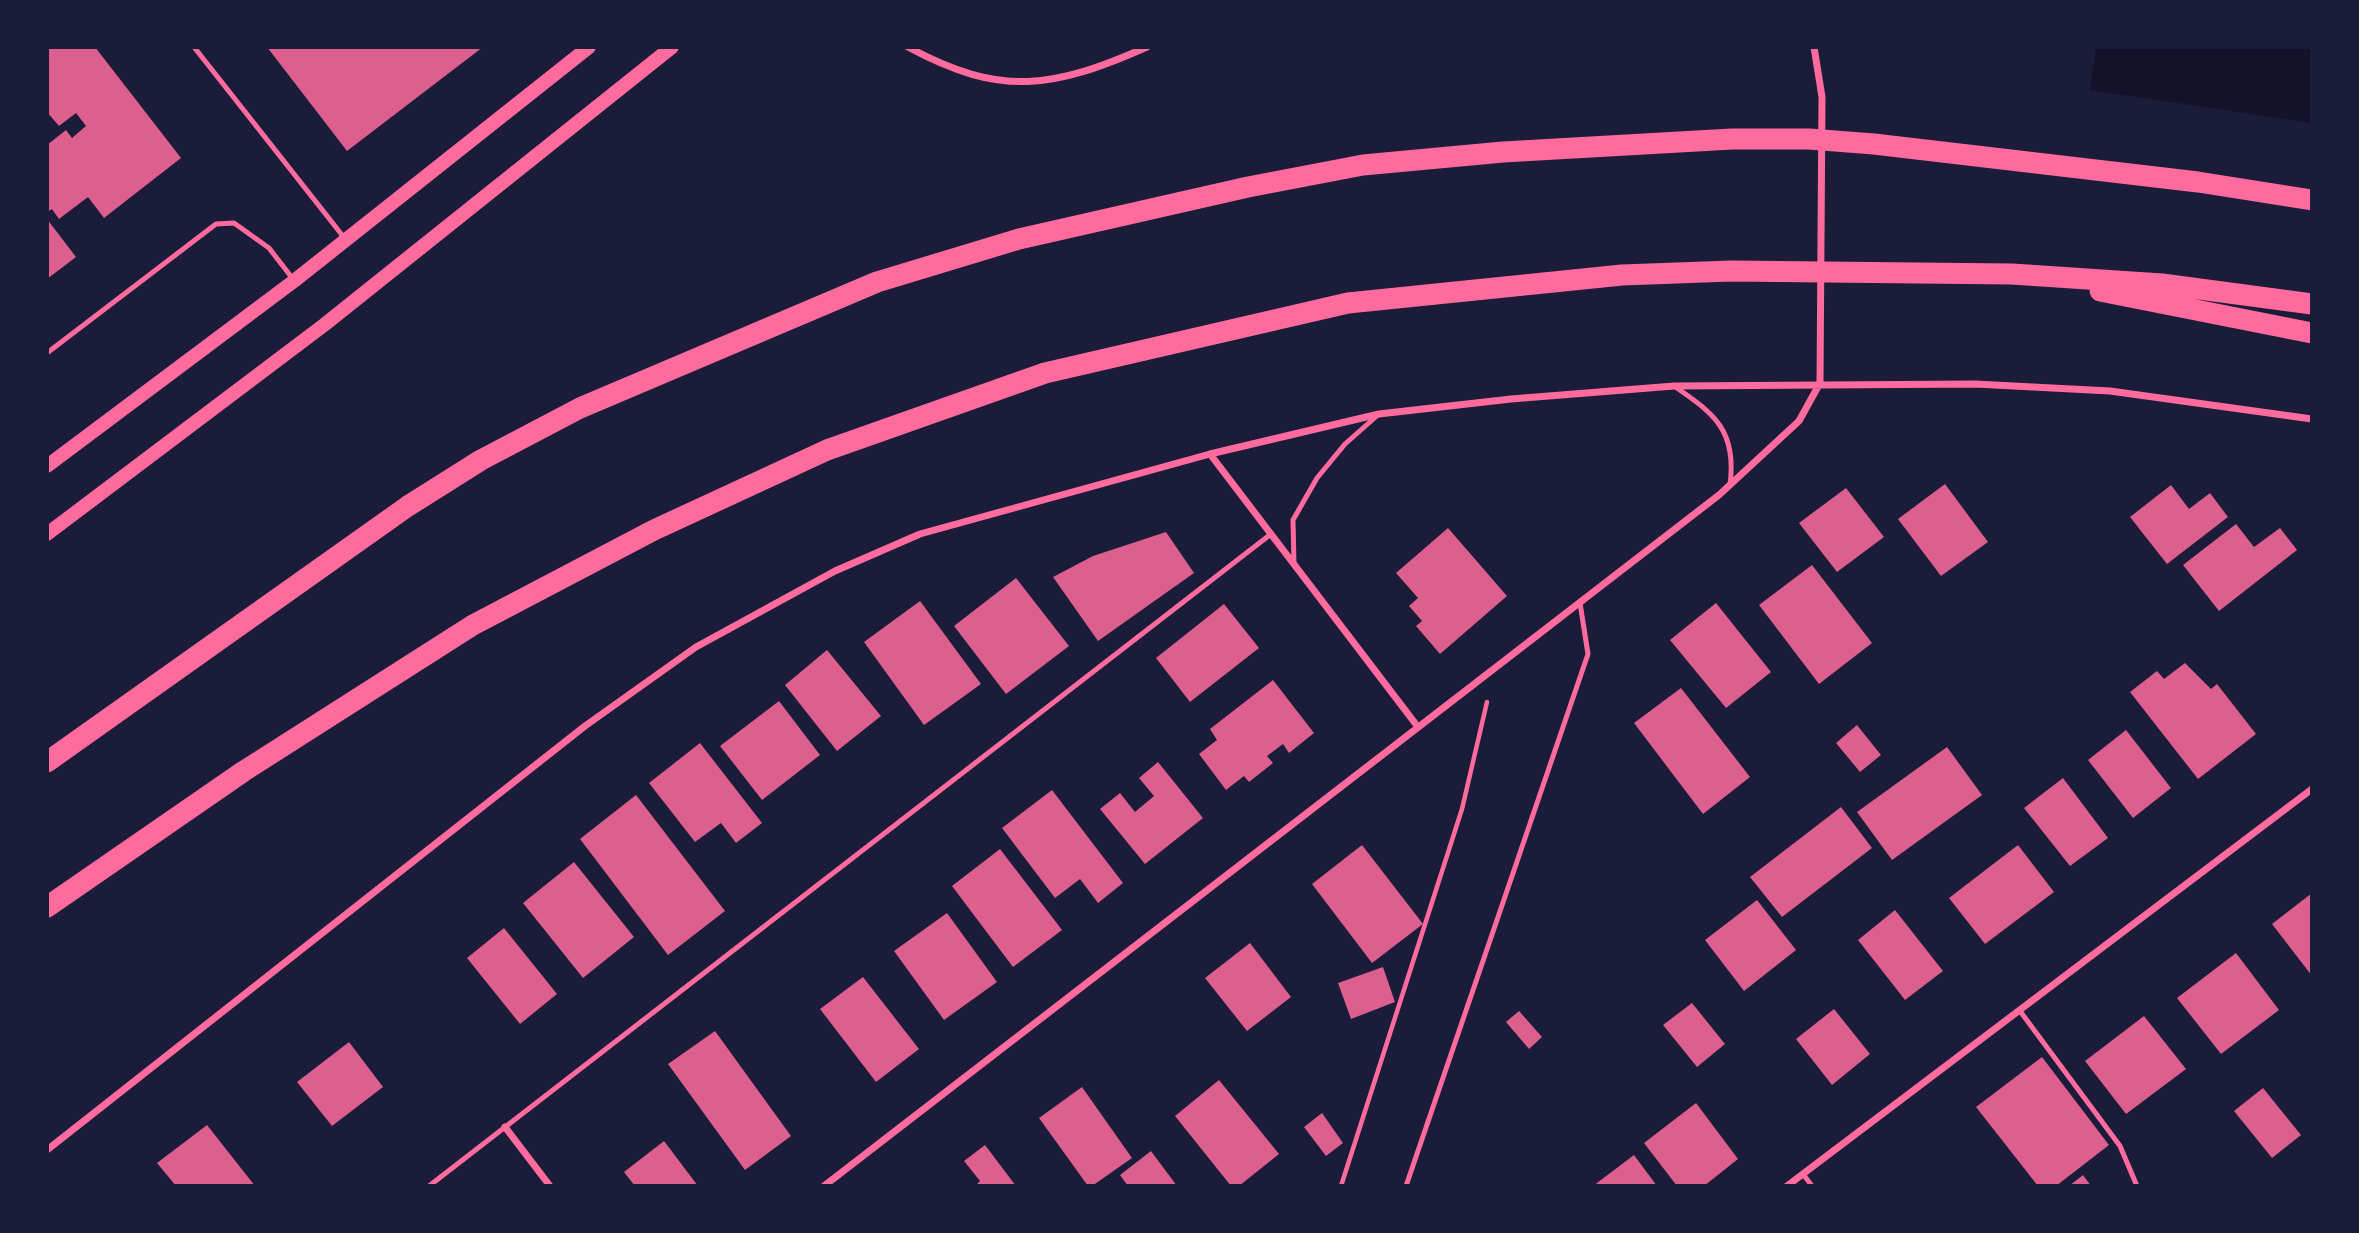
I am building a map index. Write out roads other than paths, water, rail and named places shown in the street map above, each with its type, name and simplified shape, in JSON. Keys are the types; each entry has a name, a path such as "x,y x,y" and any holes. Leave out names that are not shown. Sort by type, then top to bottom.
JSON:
{"highway":[{"path":"47,762 408,506 481,460 580,408 877,282 1018,239 1235,189 1363,165 1503,152 1732,139 1809,139 1874,144 2197,182 2312,200"},
{"path":"47,907 244,771 473,625 654,530 828,450 1045,373 1348,303 1622,275 1731,271 2012,274 2162,284 2312,304"},
{"path":"2012,274 2312,333"}],"main road":[{"path":"47,466 295,281 589,47"},
{"path":"47,534 324,325 671,47"}],"street":[{"path":"908,47 965,73 1032,83 1090,72 1147,47"},
{"path":"824,1186 1580,603 1730,485 1800,421 1821,383 1822,97 1814,47"},
{"path":"47,1150 585,726 696,647 835,571 920,534 1210,454 1379,414 1511,399 1674,386 1975,384 2110,391 2312,419"},
{"path":"1210,454 1418,727"},
{"path":"1787,1186 2312,789"},
{"path":"505,1127 550,1186"}],"lane":[{"path":"194,47 346,240"},
{"path":"47,353 216,224 234,223 270,248 295,281"},
{"path":"1674,386 1712,412 1733,458 1730,485"},
{"path":"1294,565 1293,520 1317,478 1345,444 1379,414"},
{"path":"429,1186 1271,534"},
{"path":"1406,1186 1588,654 1580,603"},
{"path":"2020,1011 2120,1146 2137,1186"},
{"path":"1803,1174 1812,1186"}]}
